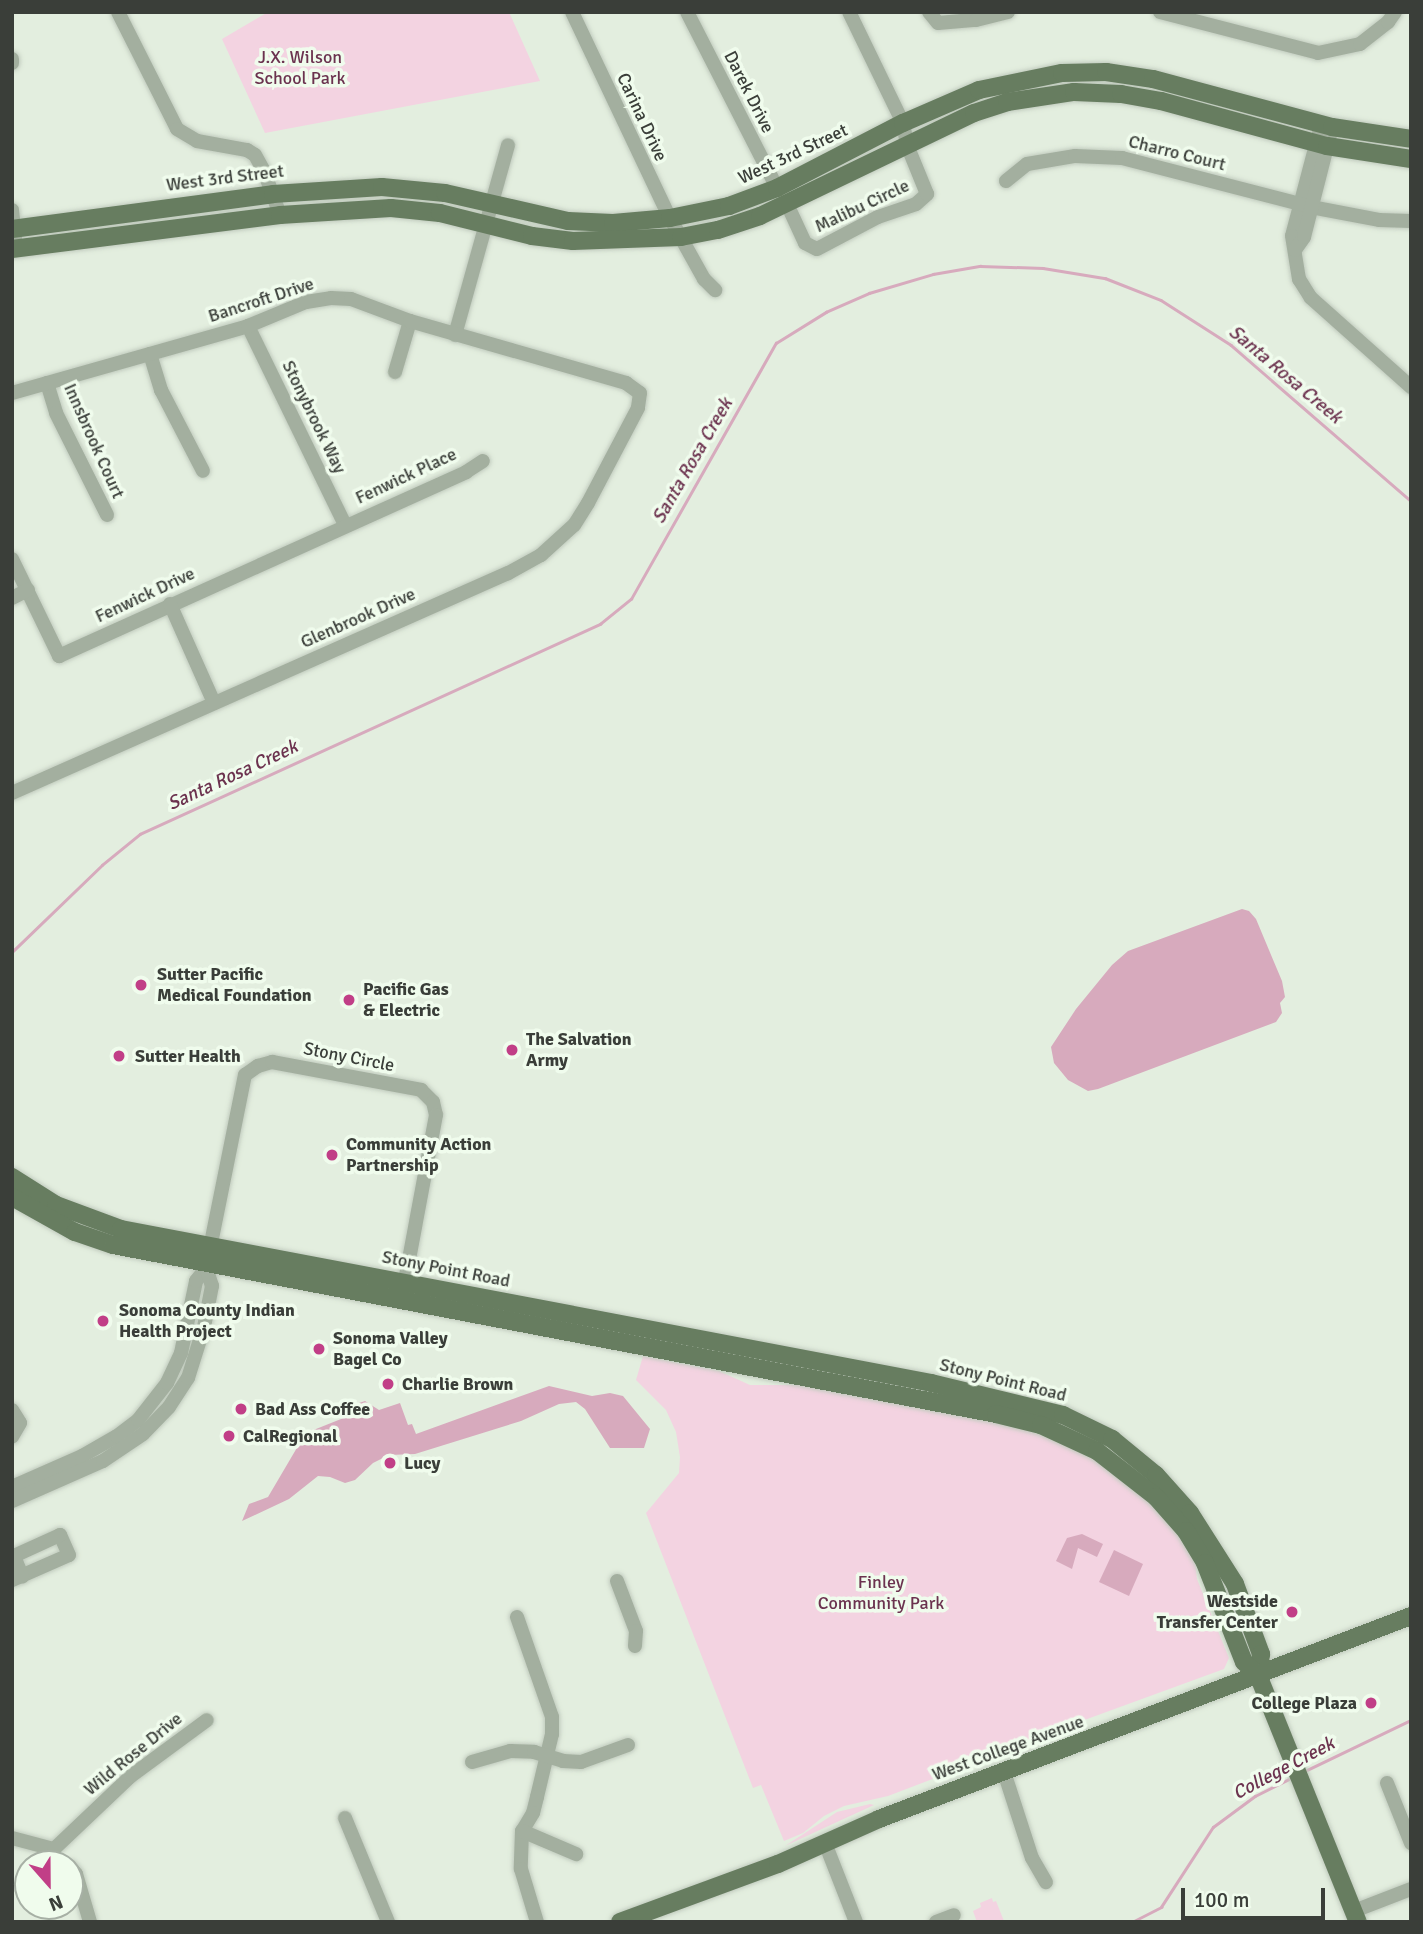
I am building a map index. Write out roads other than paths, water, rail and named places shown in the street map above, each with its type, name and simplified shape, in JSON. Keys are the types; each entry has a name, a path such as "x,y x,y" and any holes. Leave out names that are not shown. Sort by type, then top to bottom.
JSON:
{"main road":[{"name":"West 3rd Street","path":"14,228 273,194 402,187 568,221 613,223 670,218 729,206 777,188 903,123 979,90 1062,73 1106,72 1153,79 1327,125 1411,139"},
{"path":"13,249 280,215 391,208 440,213 532,236 573,241 681,237 745,223 974,113 1007,102 1094,91 1161,102 1322,144 1411,159"},
{"name":"Stony Point Road","path":"12,1177 56,1205 85,1217 208,1258"},
{"name":"Stony Point Road","path":"12,1197 75,1232 113,1245 208,1258 931,1383 1063,1415 1112,1439 1156,1475 1190,1513 1235,1584 1261,1654 1258,1675"},
{"name":"Stony Point Road","path":"403,1292 634,1343 1041,1425 1097,1451 1129,1473 1186,1531 1205,1563 1244,1662 1258,1675"},
{"path":"1161,1503 1172,1504 1205,1545 1216,1552"},
{"name":"West College Avenue","path":"620,1922 650,1916 879,1819 1411,1616"},
{"path":"1258,1675 1356,1916"}],"street":[{"path":"118,12 177,129 197,141 247,150 255,155 280,215"},
{"name":"Carina Drive","path":"572,12 670,218 704,279 715,290"},
{"name":"Darek Drive","path":"687,12 777,188"},
{"path":"849,12 903,123 907,145"},
{"path":"929,12 938,23 976,20 1008,12"},
{"path":"1160,12 1318,53 1360,44 1388,22 1395,12"},
{"path":"1327,125 1306,206 1292,236 1299,279 1311,298 1411,387"},
{"path":"455,335 508,145"},
{"name":"Malibu Circle","path":"787,204 805,243 817,248 878,218 916,204 927,194 907,145"},
{"name":"Charro Court","path":"1006,181 1027,164 1075,156 1122,158 1306,206 1379,220 1411,221"},
{"path":"12,209 13,249"},
{"name":"Bancroft Drive","path":"12,393 248,326 306,302 331,298 351,299 455,335 626,383 640,393"},
{"path":"395,372 410,321"},
{"name":"Stonybrook Way","path":"248,326 345,526"},
{"path":"150,355 161,390 203,471"},
{"name":"Innsbrook Court","path":"47,383 56,412 107,515"},
{"name":"Glenbrook Drive","path":"13,792 508,573 541,555 574,525 588,503 638,408 640,393"},
{"name":"Fenwick Place","path":"345,526 466,472 483,461"},
{"name":"Fenwick Drive","path":"12,559 59,656 345,526"},
{"path":"12,598 28,590"},
{"path":"170,604 214,703"},
{"name":"Stony Circle","path":"208,1258 245,1075 258,1066 272,1062 421,1090 433,1102 436,1115 403,1292"},
{"path":"12,1487 82,1456 117,1436 138,1420 157,1399 181,1353 196,1282 208,1258"},
{"path":"12,1501 103,1461 143,1434 169,1408 188,1378 204,1327 212,1286 208,1258"},
{"path":"12,1410 20,1423 12,1437"},
{"path":"617,1581 636,1631 635,1646"},
{"path":"517,1617 552,1717 547,1755 533,1813 522,1831 521,1869 537,1922"},
{"name":"Wild Rose Drive","path":"54,1849 131,1776 207,1720"},
{"path":"472,1762 510,1751 581,1762 628,1745"},
{"path":"1004,1772 1032,1858 1046,1882"},
{"path":"1387,1783 1411,1843"},
{"path":"345,1818 388,1922"},
{"path":"522,1831 576,1854"},
{"path":"12,1838 54,1849"},
{"path":"825,1843 856,1922"},
{"path":"1356,1916 1411,1889"},
{"path":"84,1901 90,1922"},
{"path":"936,1922 954,1915"}],"waterway":[{"name":"Santa Rosa Creek","path":"12,952 102,865 140,834 600,624 631,599 776,343 826,312 869,293 933,274 980,266 1043,268 1105,278 1161,300 1231,345 1411,501"},
{"name":"College Creek","path":"1303,1772 1411,1720"},
{"name":"College Creek","path":"1132,1922 1161,1907 1213,1827 1255,1796 1291,1778"}],"place":[{"name":"Sutter Pacific Medical Foundation","path":"141,985"},
{"name":"Pacific Gas & Electric","path":"349,1000"},
{"name":"The Salvation Army","path":"512,1050"},
{"name":"Sutter Health","path":"119,1056"},
{"name":"Community Action Partnership","path":"332,1155"},
{"name":"Sonoma County Indian Health Project","path":"103,1321"},
{"name":"Sonoma Valley Bagel Co","path":"319,1349"},
{"name":"Charlie Brown","path":"388,1384"},
{"name":"Bad Ass Coffee","path":"241,1409"},
{"name":"CalRegional","path":"229,1436"},
{"name":"Lucy","path":"390,1463"},
{"name":"Westside Transfer Center","path":"1292,1612"},
{"name":"College Plaza","path":"1371,1703"}],"park label":[{"name":"J.X. Wilson School Park","path":"300,68"},
{"name":"Finley Community Park","path":"881,1593"}]}
